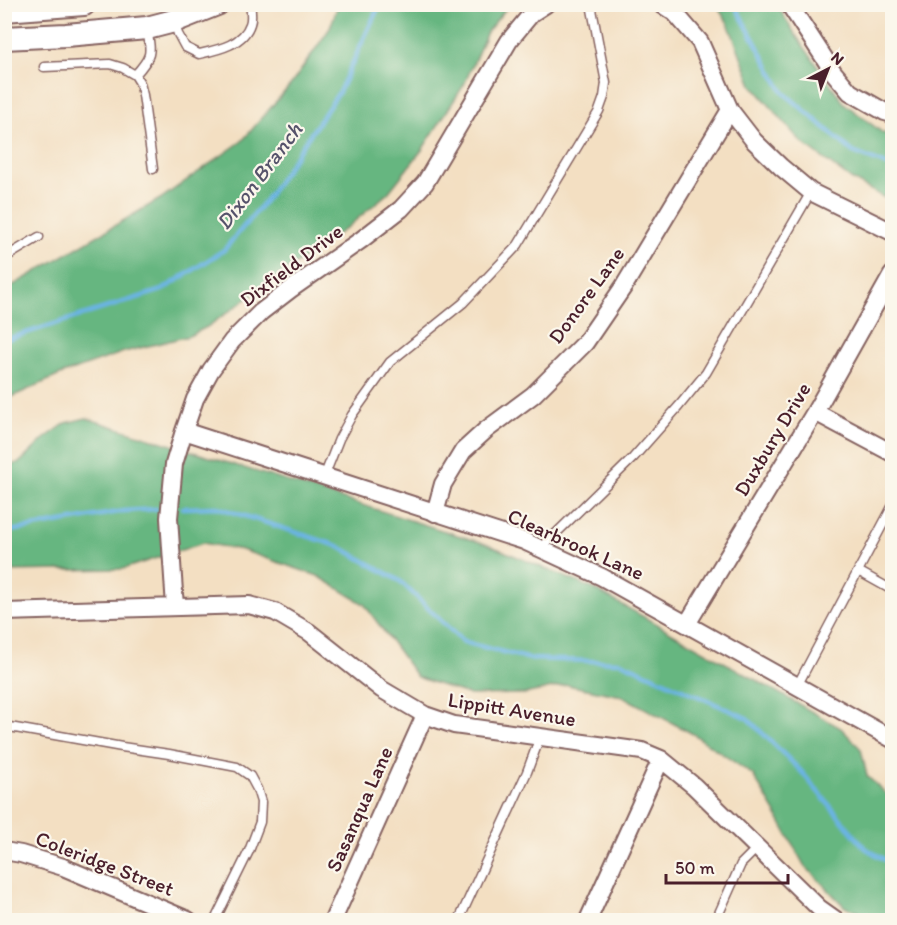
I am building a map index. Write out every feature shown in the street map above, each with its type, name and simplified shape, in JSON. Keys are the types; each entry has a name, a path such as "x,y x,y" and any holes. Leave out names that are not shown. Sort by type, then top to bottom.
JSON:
{"main road":[{"path":"4,10 84,4"},
{"path":"4,38 147,28 174,21 217,4"}],"street":[{"name":"Dixfield Drive","path":"175,607 169,518 174,464 195,399 211,370 232,341 261,312 401,209 425,183 509,41 532,13 546,4"},
{"path":"661,4 675,13 700,42 730,110 754,141 810,192 892,232"},
{"path":"789,4 834,73 850,92 892,114"},
{"name":"Donore Lane","path":"435,513 443,484 463,451 486,430 533,396 585,343 624,286 730,110"},
{"name":"Duxbury Drive","path":"687,624 815,412 892,275"},
{"path":"815,412 892,453"},
{"name":"Clearbrook Lane","path":"184,431 524,541 602,577 892,739"},
{"name":"Lippitt Avenue","path":"4,612 249,605 275,612 309,632 381,688 425,715 454,725 642,751 661,759 694,786 819,908 836,921"},
{"name":"Sasanqua Lane","path":"333,921 425,715"},
{"path":"588,921 661,759"},
{"name":"Coleridge Street","path":"4,851 63,867 188,921"}],"lane":[{"path":"174,21 185,47 199,54 224,48 242,36 251,23 250,4"},
{"path":"324,477 339,439 352,415 390,362 463,303 518,245 599,111 606,83 591,4"},
{"path":"135,75 149,57 151,49 147,28"},
{"path":"44,67 110,64 135,75 143,95 153,169"},
{"path":"540,549 633,458 706,373 810,192"},
{"path":"4,258 39,237"},
{"path":"797,686 892,507"},
{"path":"858,571 892,590"},
{"path":"4,726 237,767 250,776 261,802 260,822 215,921"},
{"path":"459,921 527,772 540,737"},
{"path":"716,921 741,864 757,848"}],"green space":[{"path":"338,5 509,5 487,32 464,85 422,150 388,193 349,226 207,327 189,336 124,352 60,375 5,400 5,290 160,199 242,141 292,83 330,28"},
{"path":"716,5 777,5 844,103 883,133 892,135 892,202 851,179 801,142 752,85 728,23"},
{"path":"86,418 489,545 594,589 841,728 861,749 867,776 892,799 892,920 878,920 845,907 804,865 753,775 693,734 622,696 567,685 524,694 470,695 417,677 364,604 318,576 242,550 203,543 123,569 5,571 5,467 20,462 45,438 66,423"}],"waterway":[{"name":"Dixon Branch","path":"4,340 162,290 224,250 265,201 339,92 380,4"},
{"path":"734,4 783,92 853,152 892,167"},
{"path":"183,508 217,507 338,546 400,581 463,642 531,659 621,662 747,718 800,770 865,848 892,864"},
{"path":"4,532 124,511 156,509"}]}
